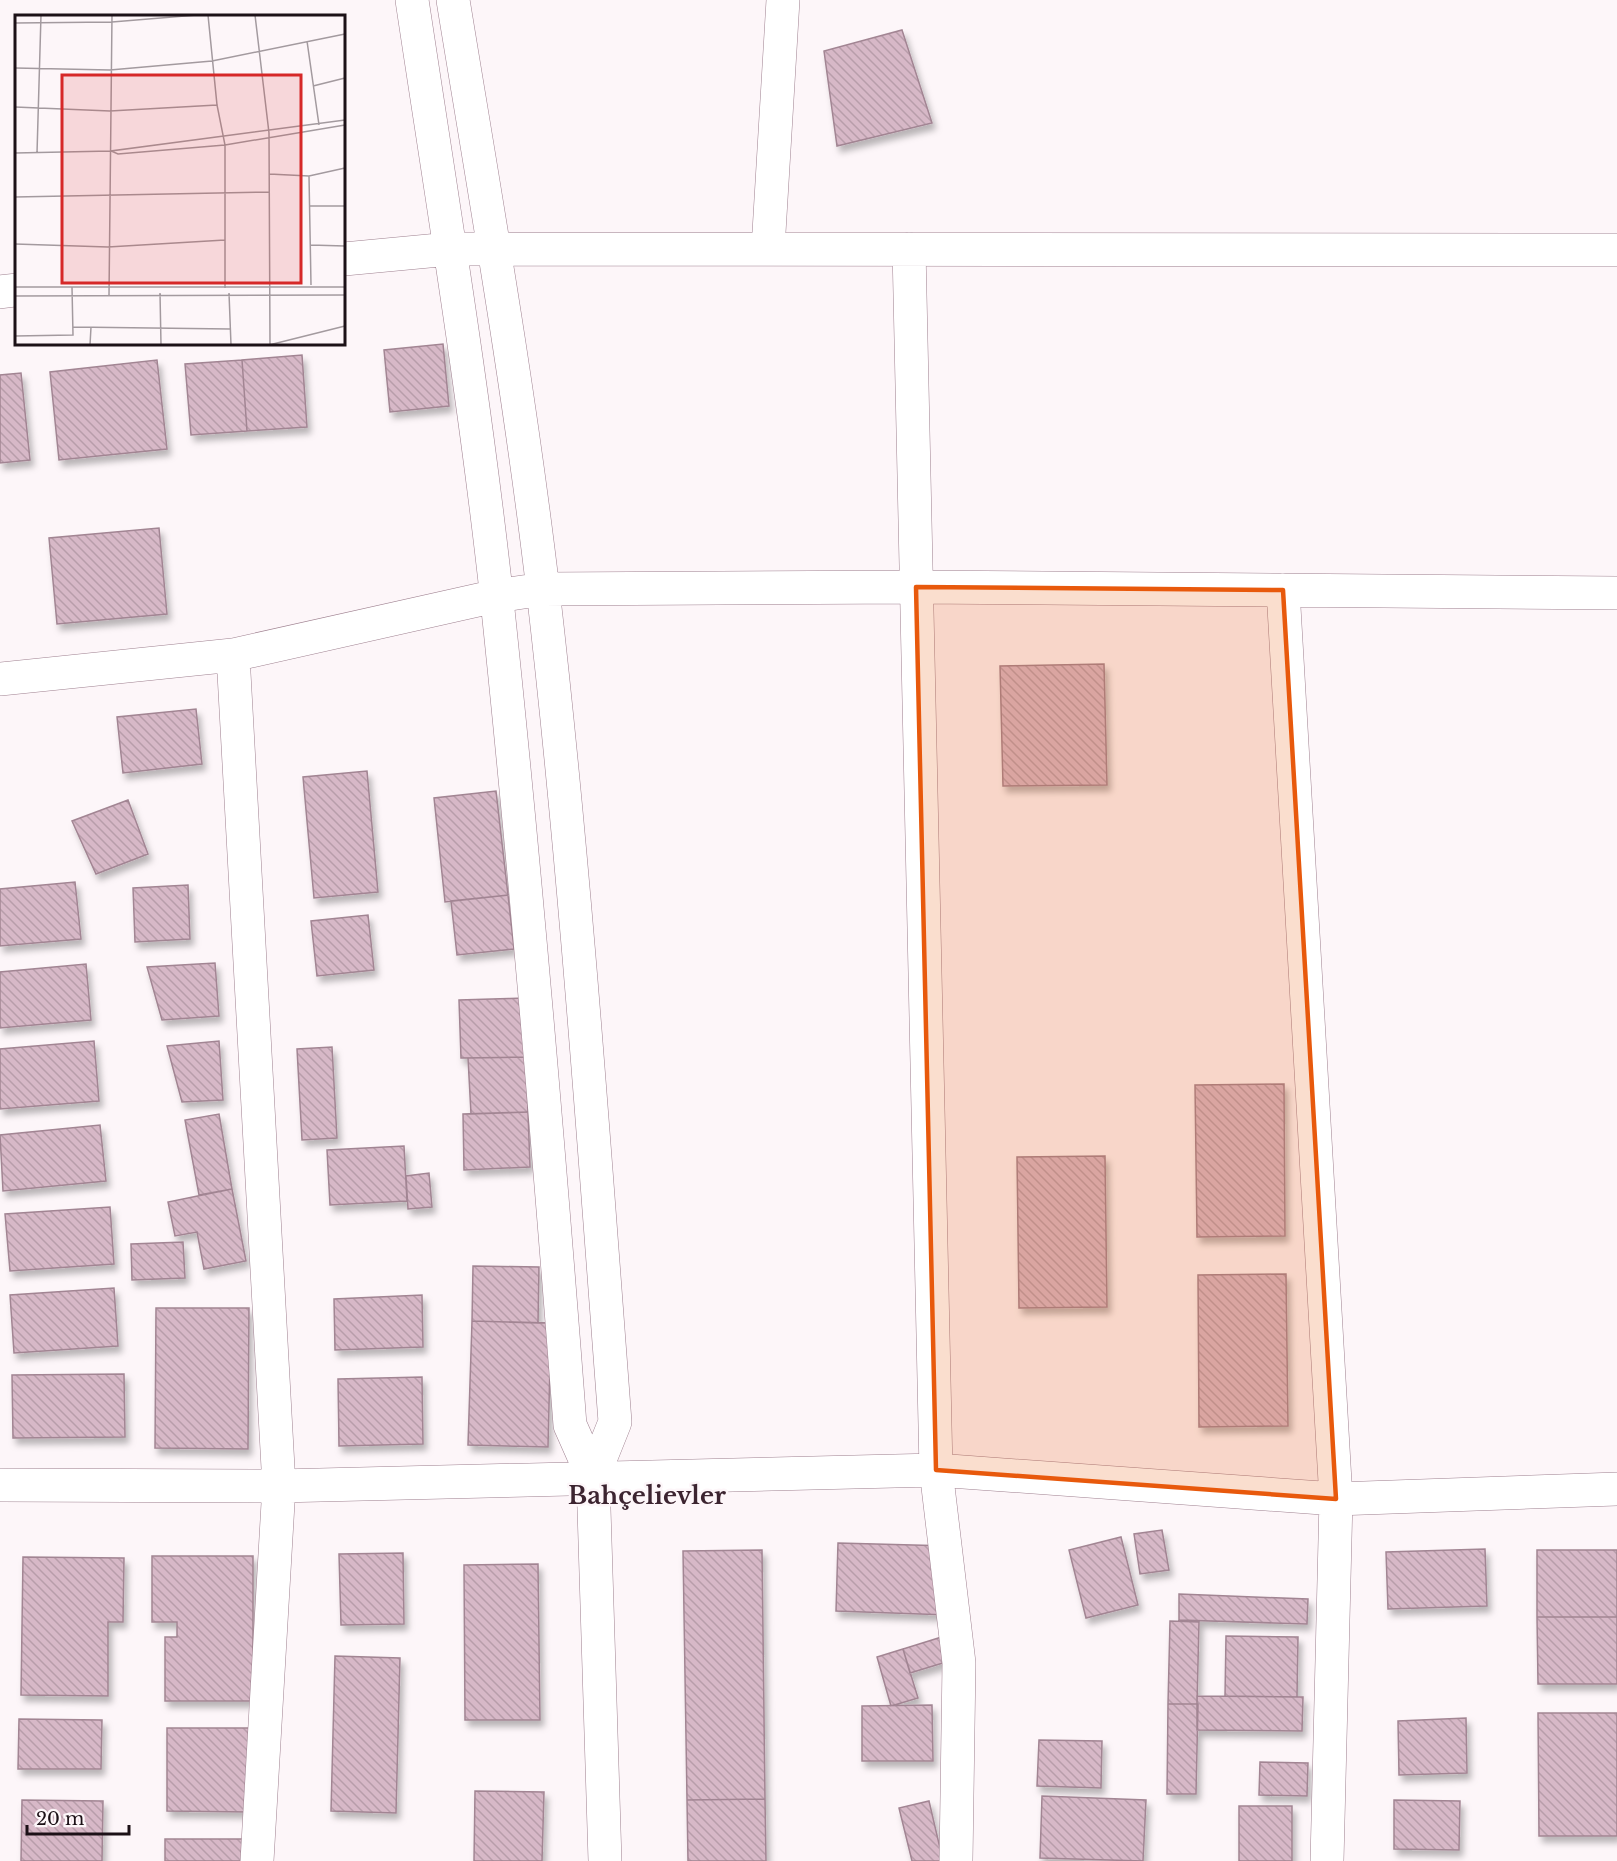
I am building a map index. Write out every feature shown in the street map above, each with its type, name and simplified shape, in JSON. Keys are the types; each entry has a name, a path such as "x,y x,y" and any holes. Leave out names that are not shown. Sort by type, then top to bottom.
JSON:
{"street":[{"path":"412,0 450,249 496,596 539,1026 570,1425 593,1477 605,1861"},
{"path":"453,0 494,249 543,589 584,1010 615,1422 593,1477"},
{"path":"768,249 783,0"},
{"path":"345,259 450,249 1617,250"},
{"path":"909,249 936,1470 959,1663 956,1861"},
{"path":"0,292 15,290"},
{"path":"0,679 233,655 496,596 543,589 916,587 1617,593"},
{"path":"1282,590 1336,1499 1327,1861"},
{"path":"233,655 279,1485 257,1861"},
{"path":"0,1485 279,1485 936,1470 1336,1499 1617,1489"}],"highlighted area":[{"path":"916,587 1283,590 1336,1499 936,1470"}],"building":[{"path":"902,30 932,123 837,146 824,51"},
{"path":"443,344 449,406 390,412 384,350"},
{"path":"302,355 307,427 247,431 242,360"},
{"path":"157,360 167,449 59,460 50,372"},
{"path":"242,360 247,431 191,435 185,364"},
{"path":"21,373 30,460 0,463 0,375"},
{"path":"159,528 167,614 57,624 49,538"},
{"path":"1104,664 1107,785 1003,786 1000,666"},
{"path":"196,709 202,764 123,773 117,717"},
{"path":"367,771 378,892 314,898 303,777"},
{"path":"496,791 508,895 445,902 434,798"},
{"path":"128,800 148,854 96,874 72,821"},
{"path":"75,882 81,939 0,946 0,889"},
{"path":"188,885 190,939 135,942 133,888"},
{"path":"508,895 514,949 457,955 451,901"},
{"path":"368,915 374,970 317,976 311,921"},
{"path":"215,963 219,1016 162,1020 147,967"},
{"path":"86,964 91,1020 0,1028 0,972"},
{"path":"525,998 526,1057 461,1058 459,1000"},
{"path":"94,1041 99,1101 0,1109 0,1049"},
{"path":"219,1041 223,1100 182,1102 167,1046"},
{"path":"332,1047 337,1138 302,1140 297,1049"},
{"path":"526,1057 528,1112 471,1114 468,1058"},
{"path":"1284,1084 1285,1236 1197,1237 1195,1085"},
{"path":"528,1112 530,1167 464,1170 463,1114"},
{"path":"219,1114 232,1189 199,1195 185,1120"},
{"path":"100,1125 106,1181 3,1191 0,1135"},
{"path":"404,1146 407,1201 330,1205 327,1150"},
{"path":"1105,1156 1107,1307 1019,1308 1017,1157"},
{"path":"429,1173 432,1207 408,1209 406,1176"},
{"path":"232,1189 246,1261 204,1269 197,1232 175,1236 168,1202"},
{"path":"110,1207 114,1264 10,1271 5,1214"},
{"path":"183,1242 185,1278 132,1280 131,1244"},
{"path":"473,1266 539,1267 538,1323 472,1321"},
{"path":"1286,1274 1288,1426 1199,1427 1198,1275"},
{"path":"114,1288 118,1346 14,1353 10,1295"},
{"path":"422,1295 423,1347 335,1350 334,1299"},
{"path":"156,1308 249,1308 248,1449 155,1448"},
{"path":"472,1321 551,1323 548,1447 468,1445"},
{"path":"124,1374 125,1437 13,1438 12,1375"},
{"path":"422,1377 423,1444 339,1446 338,1379"},
{"path":"1162,1530 1169,1570 1140,1574 1134,1534"},
{"path":"1121,1537 1138,1605 1086,1618 1069,1550"},
{"path":"838,1543 950,1546 948,1615 836,1611"},
{"path":"1485,1549 1487,1606 1388,1609 1386,1552"},
{"path":"762,1550 765,1799 687,1800 683,1551"},
{"path":"1537,1550 1617,1550 1617,1617 1537,1617"},
{"path":"403,1553 404,1624 341,1625 339,1554"},
{"path":"152,1556 253,1556 253,1701 165,1701 165,1637 177,1637 177,1622 152,1622"},
{"path":"23,1557 124,1558 123,1622 108,1622 108,1696 21,1695"},
{"path":"538,1564 540,1720 465,1720 464,1565"},
{"path":"1179,1594 1308,1599 1307,1624 1179,1620"},
{"path":"1537,1617 1617,1617 1617,1684 1538,1684"},
{"path":"1170,1621 1199,1622 1197,1704 1168,1704"},
{"path":"948,1635 956,1659 910,1673 903,1649"},
{"path":"1226,1636 1298,1637 1297,1697 1225,1696"},
{"path":"903,1649 918,1698 891,1706 877,1657"},
{"path":"335,1656 400,1658 396,1813 331,1811"},
{"path":"1197,1696 1303,1697 1302,1731 1197,1730"},
{"path":"1168,1704 1198,1704 1196,1794 1167,1794"},
{"path":"932,1705 933,1761 862,1761 862,1706"},
{"path":"1538,1713 1617,1713 1617,1836 1539,1836"},
{"path":"1466,1718 1467,1773 1399,1775 1398,1721"},
{"path":"19,1719 102,1720 101,1769 18,1769"},
{"path":"167,1728 250,1728 249,1812 167,1811"},
{"path":"1039,1740 1102,1741 1101,1788 1037,1786"},
{"path":"1260,1762 1308,1763 1307,1796 1259,1795"},
{"path":"475,1791 544,1792 542,1861 474,1861"},
{"path":"1042,1796 1146,1800 1143,1861 1040,1858"},
{"path":"765,1799 766,1861 688,1861 687,1800"},
{"path":"22,1800 103,1801 102,1861 21,1861"},
{"path":"1394,1800 1460,1801 1459,1850 1394,1849"},
{"path":"929,1801 943,1861 912,1861 899,1808"},
{"path":"1239,1806 1292,1806 1292,1861 1239,1861"},
{"path":"165,1839 250,1839 250,1861 165,1861"}],"district":[{"name":"Bahçelievler","path":"647,1495"}]}
